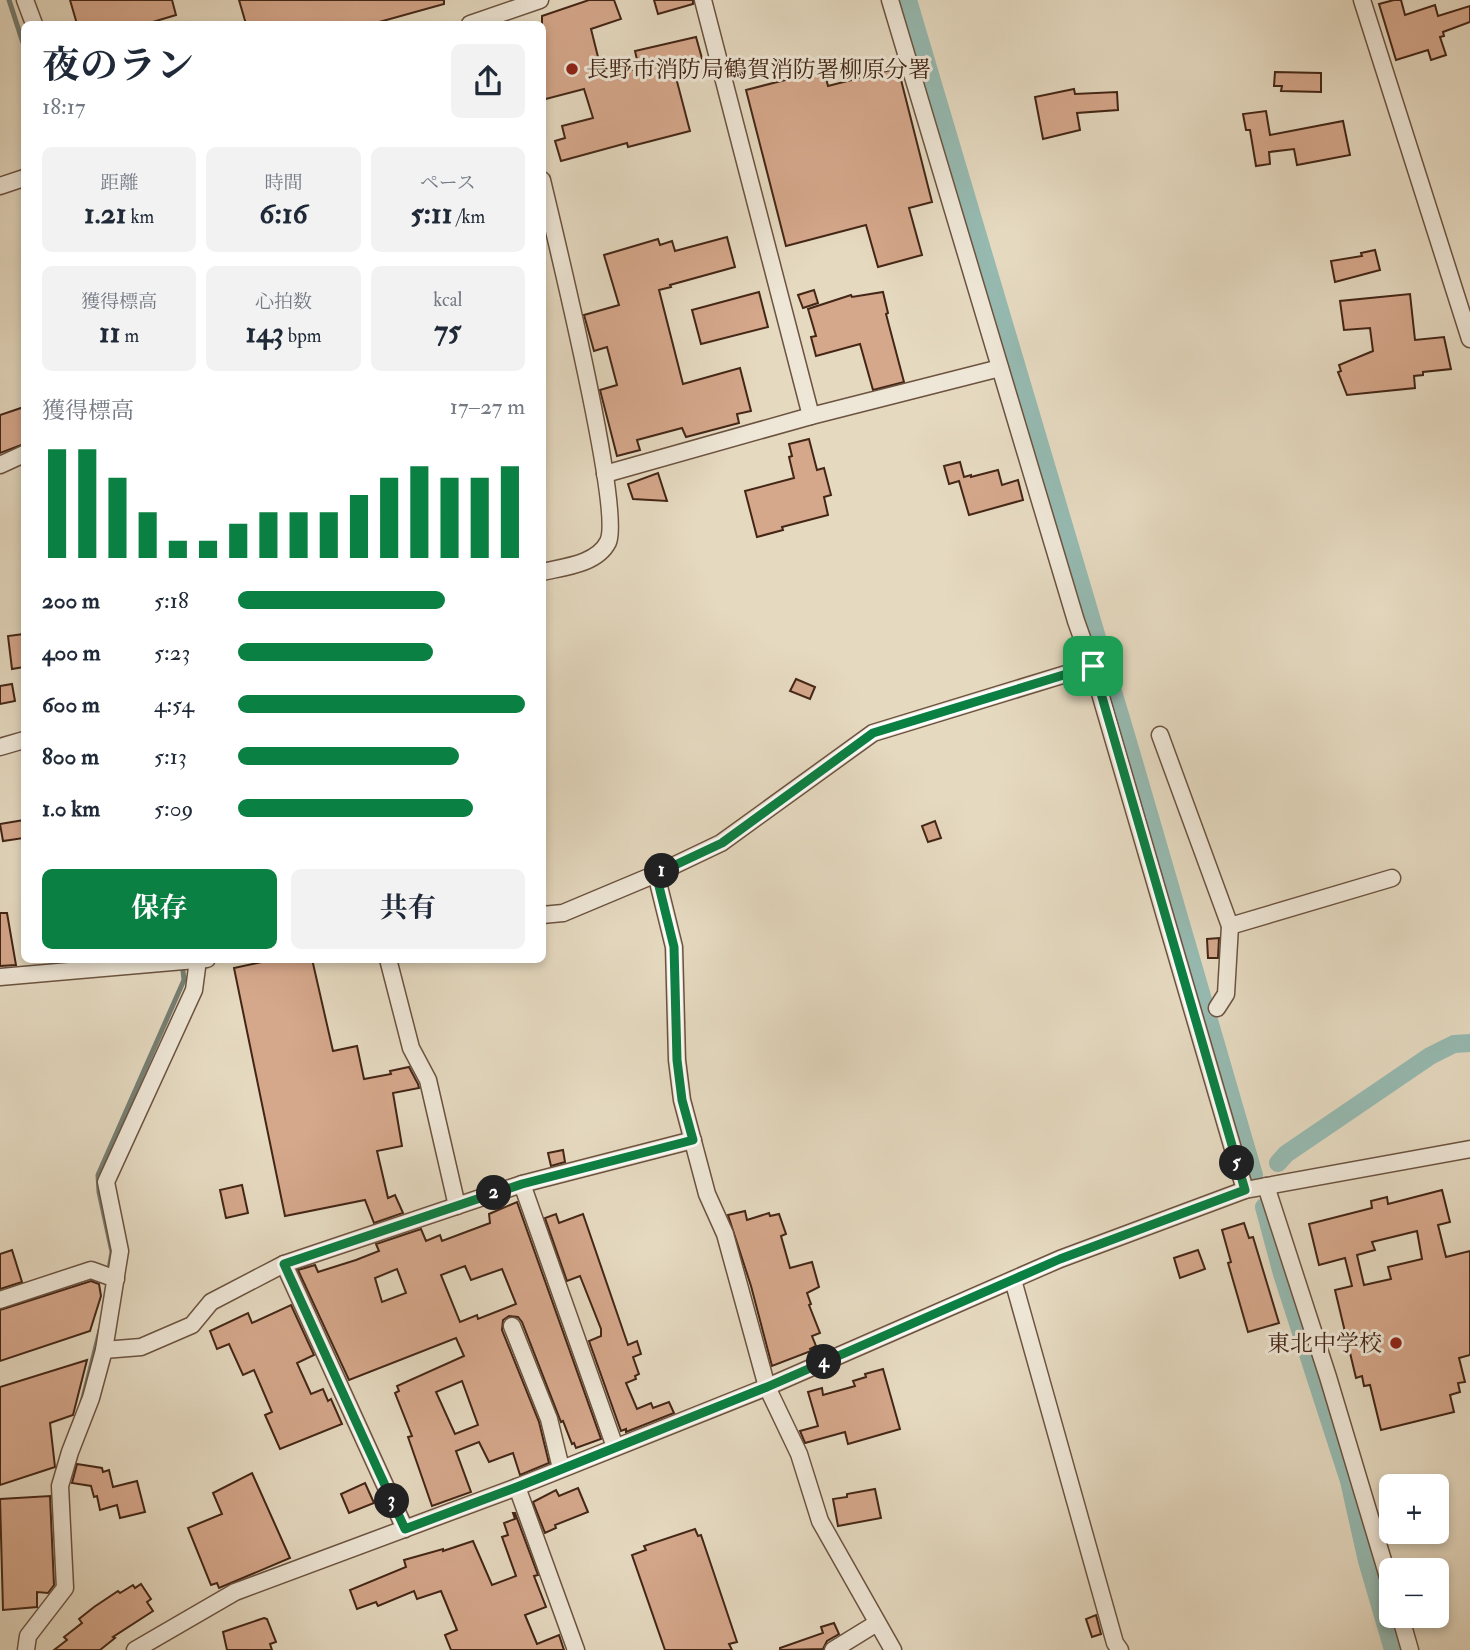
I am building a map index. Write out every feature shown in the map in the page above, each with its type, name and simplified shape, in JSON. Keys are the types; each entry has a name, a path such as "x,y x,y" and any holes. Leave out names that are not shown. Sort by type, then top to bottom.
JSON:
{"street":[{"path":"25,0 33,21"},
{"path":"478,21 540,0"},
{"path":"703,0 811,416"},
{"path":"890,0 1076,621 1093,666 1245,1190"},
{"path":"1362,0 1470,339"},
{"path":"0,186 21,179"},
{"path":"546,198 606,474 612,523 610,540 601,552 585,561 546,571"},
{"path":"606,474 811,416 1000,368"},
{"path":"0,465 21,455"},
{"path":"546,915 563,913 722,843 873,733 1093,666"},
{"path":"1160,735 1230,926 1226,994 1217,1008"},
{"path":"0,747 21,741"},
{"path":"656,874 674,947 677,1060 682,1100 707,1194 726,1234 767,1387 799,1454 820,1521 893,1650"},
{"path":"1230,926 1392,878"},
{"path":"0,977 167,963"},
{"path":"26,1650 28,1636 65,1588 60,1486 91,1398 104,1350 120,1251 106,1182 194,989 202,963"},
{"path":"389,963 411,1048 428,1080 457,1206"},
{"path":"104,1350 141,1347 192,1325 211,1303 284,1264 522,1184 693,1140"},
{"path":"135,1650 235,1592 517,1487 767,1387 1060,1259 1245,1190 1470,1149"},
{"path":"522,1184 615,1447"},
{"path":"1266,1186 1328,1377 1382,1558"},
{"path":"284,1264 405,1529"},
{"path":"0,1300 91,1270 116,1279"},
{"path":"1013,1279 1115,1643 1120,1650"},
{"path":"512,1326 550,1419 561,1468"},
{"path":"517,1487 576,1650"},
{"path":"833,1650 877,1623"},
{"path":"1404,1628 1410,1650"}],"building":[{"path":"70,0 172,0 176,15 156,21 76,21"},
{"path":"239,0 444,0 444,4 383,21 245,21"},
{"path":"589,0 614,0 621,19 591,29 603,77 639,68 635,51 696,37 703,62 674,70 690,131 628,147 627,143 561,161 555,141 565,138 562,126 593,118 584,89 546,99 546,21 542,21 542,16"},
{"path":"654,0 693,0 693,4 658,14"},
{"path":"1401,0 1405,15 1435,5 1438,16 1470,6 1470,22 1443,32 1444,36 1440,37 1446,55 1431,60 1428,50 1396,60 1379,4"},
{"path":"898,68 932,202 909,208 922,255 878,267 866,225 786,246 746,90 824,70 828,86"},
{"path":"1275,72 1321,73 1321,92 1281,91 1282,86 1274,86"},
{"path":"1074,89 1075,94 1117,92 1118,110 1077,113 1080,130 1043,139 1035,97"},
{"path":"1266,111 1270,135 1343,121 1350,155 1297,165 1294,149 1269,152 1270,164 1256,166 1250,130 1246,130 1243,114"},
{"path":"727,237 735,267 659,290 683,384 740,368 751,411 737,414 739,423 686,437 682,428 637,440 640,450 617,456 600,390 617,385 607,347 594,351 584,315 619,305 604,255 658,239 660,245 672,241 675,251"},
{"path":"1375,250 1380,270 1335,282 1331,261 1362,256 1361,253"},
{"path":"814,290 818,303 803,308 798,295"},
{"path":"759,292 768,327 701,344 692,310"},
{"path":"883,292 904,382 873,390 860,344 816,356 811,337 816,336 808,309 851,295"},
{"path":"1410,294 1415,340 1444,337 1451,369 1423,372 1423,375 1414,376 1415,388 1347,395 1338,372 1341,371 1339,365 1373,351 1370,328 1344,330 1340,301"},
{"path":"21,408 21,445 0,453 0,415"},
{"path":"809,439 817,470 824,468 831,495 824,497 828,515 782,527 783,530 757,537 745,491 794,478 789,444"},
{"path":"960,462 964,477 998,470 1002,485 1018,480 1023,500 969,515 959,481 949,484 944,466"},
{"path":"658,473 667,501 633,499 628,484"},
{"path":"21,634 21,668 12,669 8,636"},
{"path":"796,679 815,687 810,699 790,691"},
{"path":"12,684 15,701 0,704 0,686"},
{"path":"21,820 21,838 3,841 0,824"},
{"path":"935,821 941,838 928,842 922,826"},
{"path":"0,913 7,913 16,965 0,966"},
{"path":"1219,938 1218,958 1208,958 1207,939"},
{"path":"257,963 313,963 333,1051 357,1046 364,1079 391,1074 390,1071 409,1067 419,1088 393,1093 402,1146 377,1151 388,1198 395,1195 403,1213 374,1223 365,1200 285,1216 234,968"},
{"path":"563,1150 565,1162 551,1166 548,1153"},
{"path":"242,1185 248,1213 226,1218 220,1190"},
{"path":"1442,1190 1450,1222 1438,1225 1446,1257 1470,1251 1470,1355 1459,1358 1465,1382 1458,1383 1460,1392 1450,1395 1454,1412 1381,1430 1370,1385 1364,1386 1362,1376 1356,1378 1335,1290 1352,1286 1345,1258 1319,1265 1309,1224 1372,1208 1371,1201 1387,1197 1388,1204","holes":["1417,1231 1422,1259 1388,1267 1391,1279 1364,1285 1357,1255 1375,1250 1372,1242"]},
{"path":"517,1202 601,1439 576,1448 574,1443 572,1444 522,1322 518,1317 509,1316 503,1320 502,1330 539,1422 549,1463 520,1475 513,1453 489,1462 479,1442 456,1451 471,1492 432,1506 408,1437 412,1436 395,1393 399,1391 397,1386 464,1356 456,1338 349,1380 298,1270 315,1265 318,1272 356,1260 379,1251 376,1244 421,1229 426,1241 440,1235 442,1241 490,1223 489,1214","holes":["465,1266 471,1280 502,1269 516,1304 478,1319 477,1315 460,1322 441,1275","397,1269 406,1293 382,1302 375,1278","462,1381 478,1425 455,1434 436,1392"]},
{"path":"745,1211 747,1220 769,1213 770,1216 779,1214 786,1234 781,1236 790,1268 812,1262 819,1287 807,1293 820,1333 812,1336 816,1346 810,1349 811,1351 772,1366 751,1286 728,1215"},
{"path":"556,1214 559,1223 583,1214 628,1345 637,1341 641,1354 633,1357 639,1374 635,1376 636,1379 626,1383 637,1409 651,1403 653,1408 669,1402 674,1413 626,1432 626,1429 621,1431 589,1341 601,1336 601,1329 580,1276 567,1281 545,1218"},
{"path":"1244,1223 1249,1238 1253,1237 1279,1323 1248,1332 1228,1263 1231,1262 1222,1230"},
{"path":"12,1250 22,1282 0,1289 0,1254"},
{"path":"1198,1250 1205,1269 1180,1278 1174,1258"},
{"path":"91,1281 99,1284 101,1296 90,1331 0,1361 0,1310"},
{"path":"291,1305 314,1355 297,1363 311,1394 323,1389 328,1401 331,1399 342,1424 280,1449 265,1415 272,1412 254,1370 243,1375 229,1344 217,1349 210,1331 248,1313 252,1323"},
{"path":"87,1360 73,1415 50,1423 55,1467 0,1485 0,1387"},
{"path":"883,1369 900,1429 848,1444 845,1432 805,1443 800,1431 818,1426 808,1392 822,1388 823,1395 855,1386 853,1381"},
{"path":"77,1464 102,1468 103,1472 109,1470 113,1487 137,1481 145,1512 120,1518 117,1505 100,1510 97,1496 94,1497 91,1486 72,1483"},
{"path":"252,1473 290,1558 219,1588 217,1583 211,1585 188,1528 222,1514 213,1493"},
{"path":"365,1483 374,1503 349,1513 341,1494"},
{"path":"578,1488 588,1512 555,1525 556,1528 545,1533 533,1502 556,1490 559,1496"},
{"path":"875,1489 881,1518 838,1526 833,1499"},
{"path":"50,1496 54,1585 48,1593 37,1592 37,1607 3,1610 0,1499"},
{"path":"513,1513 538,1575 534,1576 546,1607 525,1615 537,1644 559,1635 564,1650 451,1650 445,1635 457,1630 441,1591 417,1599 414,1591 378,1606 376,1602 357,1609 350,1590 406,1567 404,1560 473,1541 492,1585 516,1576 502,1537 508,1535 504,1523 515,1519"},
{"path":"695,1529 698,1536 701,1535 737,1642 729,1644 732,1650 665,1650 632,1555 646,1550 644,1546"},
{"path":"141,1584 151,1599 147,1602 153,1611 113,1637 115,1638 100,1650 54,1650 67,1640 64,1637 82,1623 79,1619 94,1607 118,1591 120,1593 133,1585 135,1588"},
{"path":"1096,1615 1101,1634 1092,1637 1086,1619"},
{"path":"267,1619 276,1642 270,1644 272,1650 227,1650 223,1632"},
{"path":"834,1623 839,1634 827,1641 823,1649 780,1650 823,1633 821,1627"}],"waterway":[{"path":"9,0 21,37"},
{"path":"908,0 1254,1175"},
{"path":"108,1275 112,1252 98,1175 184,980 182,963"},
{"path":"1278,1163 1286,1154 1430,1056 1454,1044 1470,1043"},
{"path":"1264,1207 1282,1274 1349,1481 1367,1561 1393,1650"},
{"path":"82,1402 100,1330"}],"place":[{"name":"長野市消防局鶴賀消防署柳原分署","path":"572,69"},
{"name":"東北中学校","path":"1396,1343"}],"route":[{"path":"1093,666 1245,1190 1060,1259 767,1387 405,1529 284,1264 522,1184 693,1140 682,1100 677,1060 674,947 656,874 722,843 873,733 1093,666"}]}
